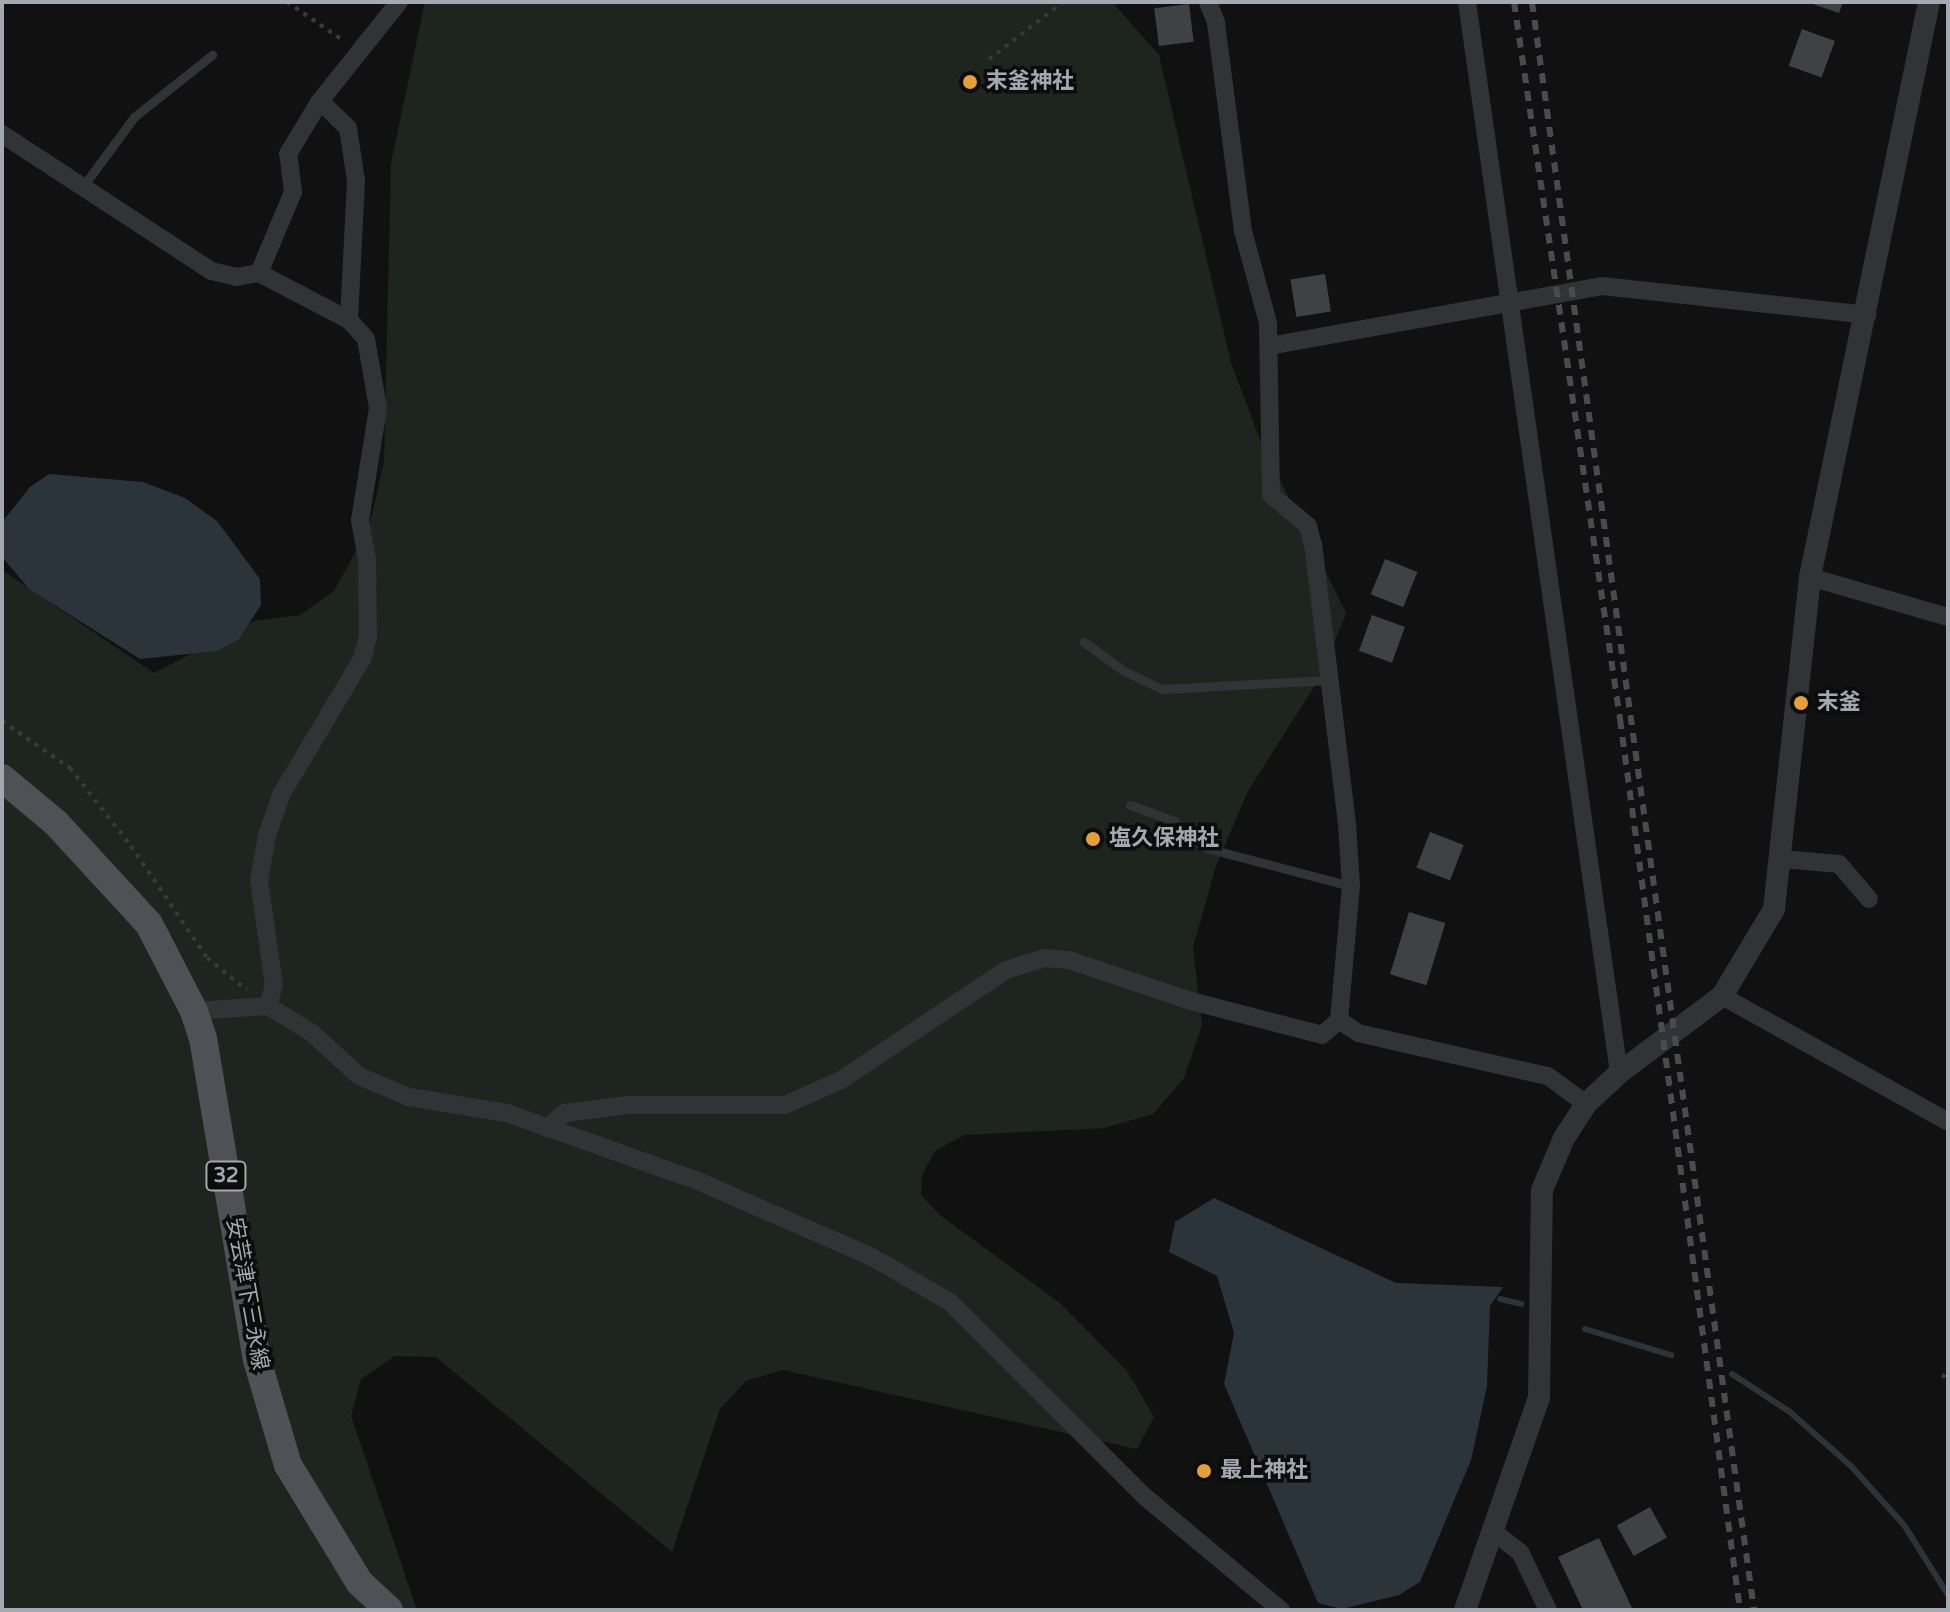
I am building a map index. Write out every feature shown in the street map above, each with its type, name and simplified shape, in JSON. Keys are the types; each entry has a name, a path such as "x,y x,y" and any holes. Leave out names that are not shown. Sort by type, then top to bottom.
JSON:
{"main road":[{"name":"安芸津下三永線","path":"2,778 56,823 149,924 194,1011 203,1038 257,1360 288,1465 359,1582 389,1610"}],"street":[{"path":"259,273 293,192 288,154 320,101 399,2"},
{"path":"547,1128 565,1113 628,1105 785,1105 841,1080 1006,970 1045,958 1069,960 1191,1001 1322,1035 1339,1020 1351,886 1330,680 1308,526 1271,495 1268,323 1243,231 1216,22 1208,2"},
{"path":"1467,2 1625,1068"},
{"path":"1465,1610 1539,1398 1542,1190 1564,1138 1586,1104 1625,1068 1715,1001 1774,909 1783,859 1791,717 1810,577 1867,315 1929,2"},
{"path":"320,101 348,128 356,181 349,320"},
{"path":"2,134 81,189 211,271 236,277 259,273 349,320 366,339 378,408 360,520 367,559 368,637 362,659 281,795 267,836 259,880 274,985 268,1006"},
{"path":"1269,346 1602,286 1867,315"},
{"path":"1810,577 1948,617"},
{"path":"1783,859 1839,864 1869,899"},
{"path":"1715,1001 1948,1122"},
{"path":"194,1011 268,1006 312,1033 359,1076 409,1097 507,1113 756,1206 872,1257 950,1302 1144,1496 1281,1610"},
{"path":"1339,1020 1358,1033 1548,1076 1586,1104"},
{"path":"1478,1610 1494,1532"},
{"path":"1494,1532 1520,1552 1548,1610"}],"lane":[{"path":"81,189 134,117 212,55"},
{"path":"1084,642 1124,671 1162,689 1330,680"},
{"path":"1130,805 1174,821 1187,837 1210,849 1351,886"}],"path":[{"path":"287,2 361,51"},
{"path":"989,59 1063,2"},
{"path":"2,721 70,768 207,958 268,1006"},
{"path":"1942,1375 1948,1379"}],"shaded area":[{"path":"425,2 1112,2 1159,55 1231,363 1261,442 1346,613 1321,676 1248,791 1216,866 1193,947 1202,1025 1184,1078 1153,1114 1104,1128 964,1135 935,1151 922,1175 921,1195 941,1216 1060,1303 1127,1371 1154,1417 1137,1449 783,1370 746,1381 720,1409 672,1552 436,1357 395,1356 361,1379 351,1416 417,1610 2,1610 2,570 154,673 255,621 300,615 334,591 369,527 384,462 391,163"},
{"path":"49,474 143,482 185,498 217,521 260,579 261,605 239,639 217,651 140,659 29,589 2,557 2,522 30,487"},
{"path":"1214,1198 1396,1283 1503,1287 1490,1306 1487,1386 1471,1460 1420,1582 1399,1595 1342,1609 1318,1603 1224,1384 1234,1333 1217,1276 1169,1252 1175,1222"}],"building":[{"path":"1807,2 1843,2 1839,13"},
{"path":"1189,4 1194,42 1159,46 1154,8"},
{"path":"1802,29 1835,41 1822,78 1789,66"},
{"path":"1325,274 1331,312 1296,317 1290,279"},
{"path":"1385,559 1417,572 1403,607 1371,594"},
{"path":"1372,615 1405,627 1392,663 1359,651"},
{"path":"1430,832 1464,845 1450,880 1416,867"},
{"path":"1409,912 1445,923 1426,985 1390,974"},
{"path":"1650,1507 1667,1538 1634,1556 1617,1525"},
{"path":"1599,1538 1633,1610 1583,1610 1558,1557"}],"waterway":[{"path":"1500,1299 1521,1304"},
{"path":"1585,1329 1671,1355"},
{"path":"1732,1374 1790,1412 1851,1466 1904,1525 1948,1595"}],"railway":[{"path":"1514,2 1620,719 1740,1610"},
{"path":"1532,2 1754,1610"}],"place":[{"name":"末釜神社","path":"970,82"},
{"name":"末釜","path":"1801,703"},
{"name":"塩久保神社","path":"1093,839"},
{"name":"最上神社","path":"1204,1471"}]}
